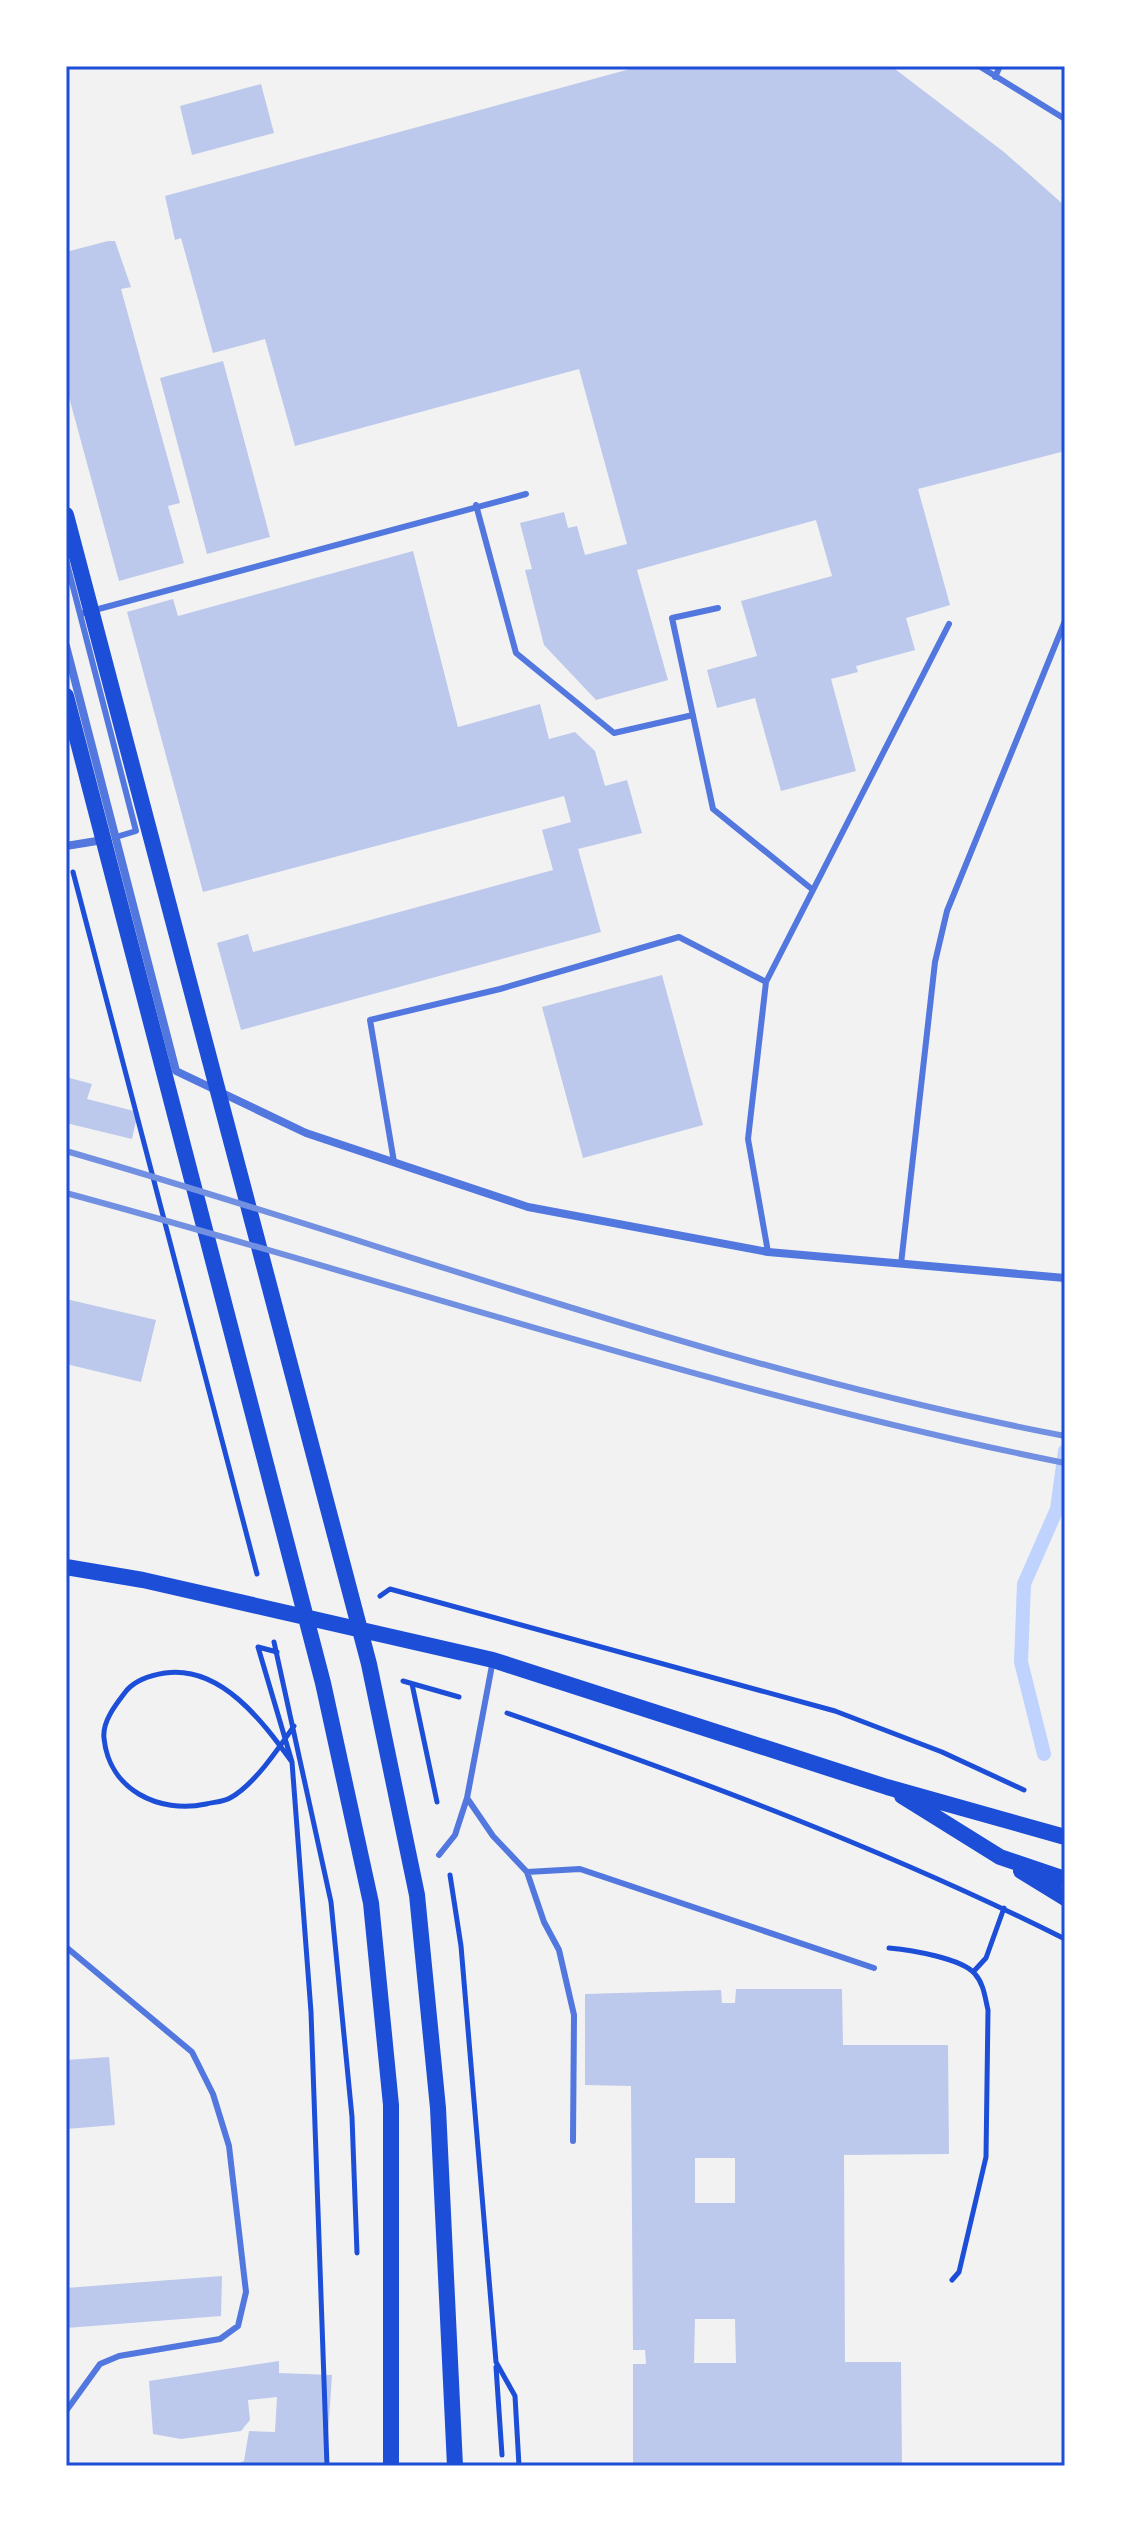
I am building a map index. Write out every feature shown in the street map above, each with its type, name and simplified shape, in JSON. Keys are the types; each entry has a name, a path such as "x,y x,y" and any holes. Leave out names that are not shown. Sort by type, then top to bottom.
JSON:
{"main road":[{"path":"66,515 369,1664 417,1895 438,2108 455,2460"},
{"path":"66,696 323,1683 371,1903 391,2105 391,2466"},
{"path":"66,1567 143,1580 493,1660 887,1787 1065,1837"},
{"path":"887,1787 1065,1898"},
{"path":"1000,1857 1065,1879"}],"street":[{"path":"66,646 176,1071 306,1133 528,1207 768,1252 1064,1278"},
{"path":"66,846 116,837"}],"lane":[{"path":"979,66 1065,119"},
{"path":"995,77 1000,66"},
{"path":"80,614 526,494"},
{"path":"476,505 516,653 614,733 693,715"},
{"path":"66,560 136,831 116,837"},
{"path":"718,608 672,618 713,809 813,890"},
{"path":"901,1264 935,962 947,911 1065,621"},
{"path":"768,1252 748,1139 766,982 949,624"},
{"path":"394,1162 370,1020 500,989 679,937 766,982"},
{"path":"439,1855 455,1835 467,1798 493,1660"},
{"path":"467,1798 493,1836 527,1872 569,1982 574,2015 573,2141"},
{"path":"527,1872 580,1869 874,1968"},
{"path":"66,1947 192,2052 213,2094 229,2146 246,2292 238,2326 220,2339 119,2356 100,2364 66,2411"}],"path":[{"path":"70,863 259,1580"},
{"path":"390,1589 835,1711 942,1752 1034,1795"},
{"path":"273,1638 295,1725 331,1902 352,2117 357,2258"},
{"path":"263,1722 240,1701 209,1680 179,1671 153,1675 131,1686 114,1707 103,1734 109,1763 125,1785 154,1802 183,1809 230,1798 272,1758 295,1725"},
{"path":"412,1684 446,1846 461,1946 502,2455"},
{"path":"505,1712 700,1781 916,1867 1065,1939"},
{"path":"292,1762 311,2012 327,2466"},
{"path":"974,1971 986,1958 1004,1908"},
{"path":"874,1968 882,1947 938,1957 974,1971 983,1988 988,2010 986,2157 959,2272 952,2280"},
{"path":"496,2362 515,2396 519,2466"}],"building":[{"path":"641,66 891,66 1004,152 1065,206 1065,451 918,489 950,605 906,618 915,650 856,666 858,672 831,679 856,771 781,791 755,698 717,708 707,670 757,656 741,601 832,576 816,520 637,570 668,680 596,700 544,645 525,570 532,569 520,523 564,512 568,528 577,526 585,555 627,544 579,369 295,446 265,339 213,353 181,238 175,240 165,196"},
{"path":"261,84 274,133 192,155 180,106"},
{"path":"115,241 131,287 121,289 180,503 168,506 184,563 119,581 66,386 66,252"},
{"path":"223,361 270,537 207,554 160,378"},
{"path":"413,551 458,727 540,704 549,739 575,732 595,751 605,786 627,780 642,833 578,849 601,932 241,1030 217,943 248,934 253,952 553,870 542,830 571,822 564,796 203,892 127,612 173,599 178,616"},
{"path":"662,975 703,1125 583,1158 542,1007"},
{"path":"66,1077 92,1084 87,1099 138,1112 132,1139 66,1123"},
{"path":"66,1299 156,1320 141,1382 66,1364"},
{"path":"736,1989 842,1989 843,2045 948,2045 949,2154 844,2155 845,2362 901,2362 902,2466 633,2466 633,2364 646,2364 645,2350 633,2350 631,2086 585,2085 585,1994 721,1990 722,2003 735,2003","holes":["695,2158 735,2158 735,2203 695,2203","695,2319 735,2319 736,2363 694,2363"]},
{"path":"109,2057 115,2125 66,2129 66,2060"},
{"path":"222,2276 221,2316 66,2328 66,2288"},
{"path":"279,2361 279,2373 332,2375 326,2466 232,2466 244,2461 249,2431 275,2432 277,2397 248,2400 250,2420 241,2431 181,2439 153,2434 149,2381"}],"waterway":[{"path":"1044,1754 1021,1662 1024,1584 1057,1509 1065,1451"}],"railway":[{"path":"66,1151 687,1343 812,1378 1065,1436"},
{"path":"66,1193 813,1405 1065,1463"}]}
